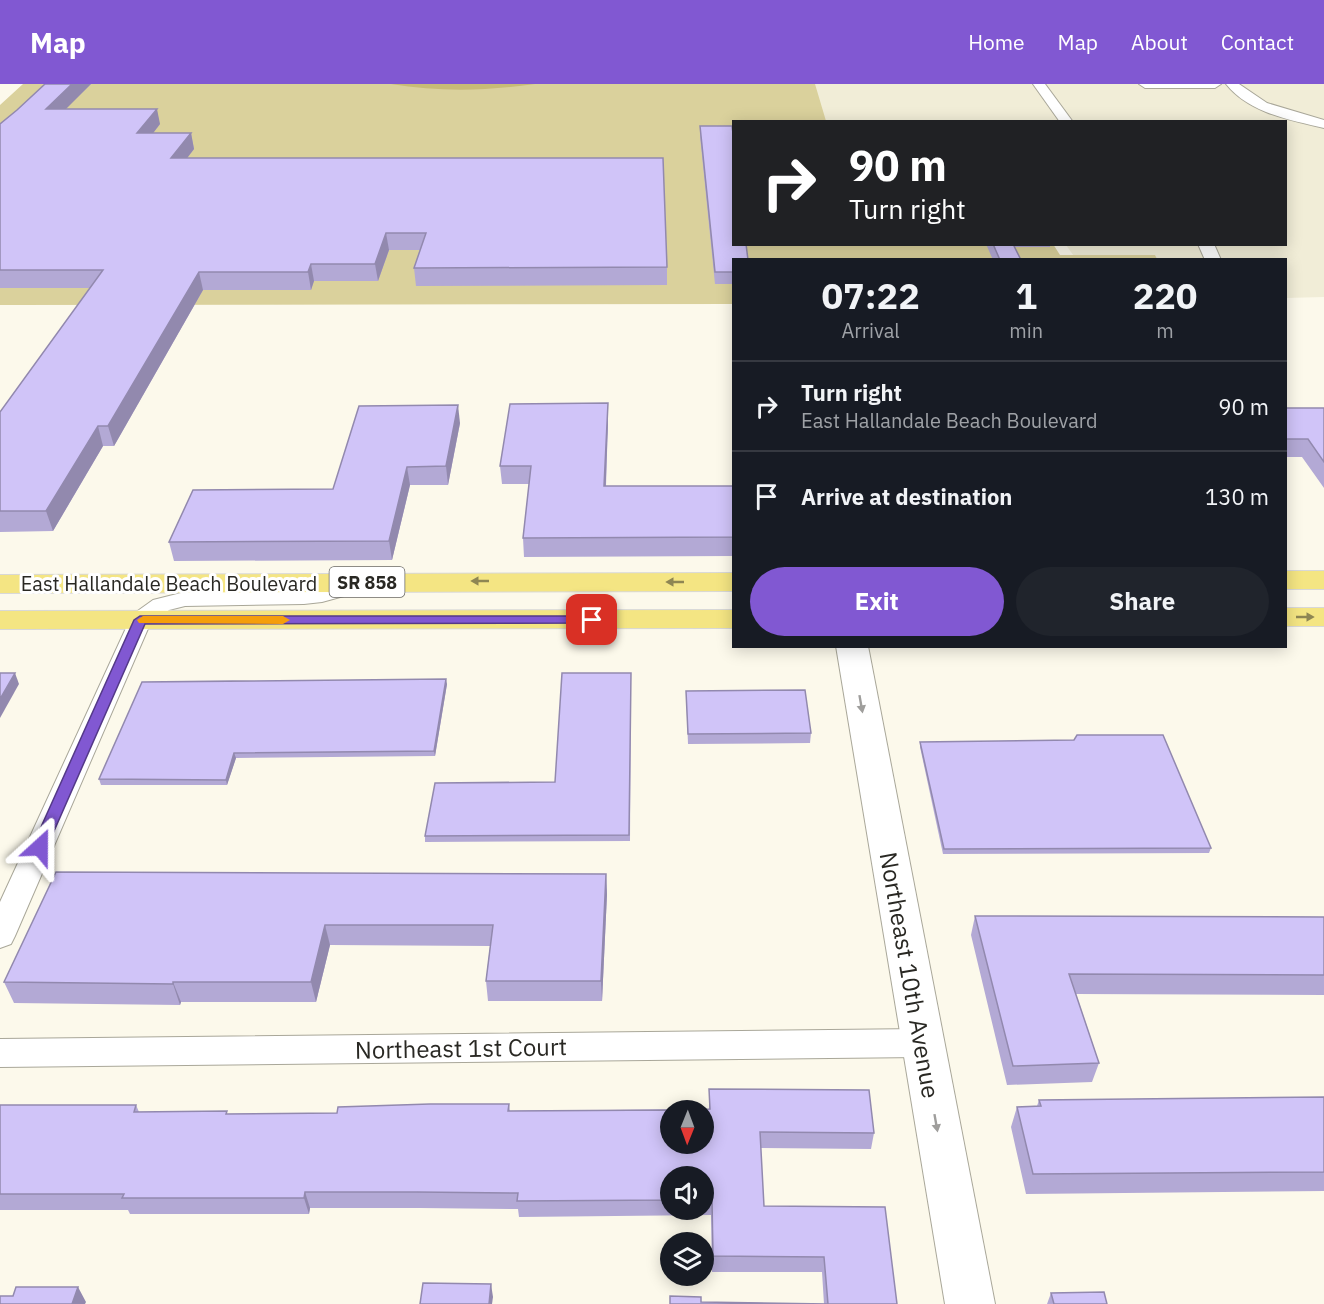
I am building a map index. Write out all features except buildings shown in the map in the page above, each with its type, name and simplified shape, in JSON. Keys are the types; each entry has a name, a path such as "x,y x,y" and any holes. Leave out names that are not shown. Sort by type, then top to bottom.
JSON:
{"main road":[{"path":"1287,580 1324,580"},
{"name":"East Hallandale Beach Boulevard","path":"0,584 732,582"},
{"path":"0,607 72,606 118,602 154,584"},
{"path":"1287,617 1324,617"},
{"name":"East Hallandale Beach Boulevard","path":"0,620 732,619"}],"street":[{"path":"1039,84 1066,120"},
{"path":"1145,84 1215,84"},
{"path":"1232,84 1238,91 1263,105 1324,124"},
{"path":"0,936 140,620 156,607 185,599 304,597 322,595 371,582"},
{"name":"Northeast 10th Avenue","path":"852,648 921,1043 970,1304"},
{"name":"Northeast 1st Court","path":"0,1053 921,1043"}],"shaded area":[{"path":"23,84 1324,84 1324,297 1287,298 1287,258 1075,258 1067,246 1287,246 1287,120 732,120"},
{"path":"23,84 815,84 826,120 732,120 732,246 1054,246 1060,255 1155,255 1156,258 732,258 732,304 0,305 0,105"},
{"path":"391,84 535,84 463,90"}],"slow traffic":[{"path":"143,620 283,620"}],"route":[{"path":"40,847 140,620 592,620"}]}
